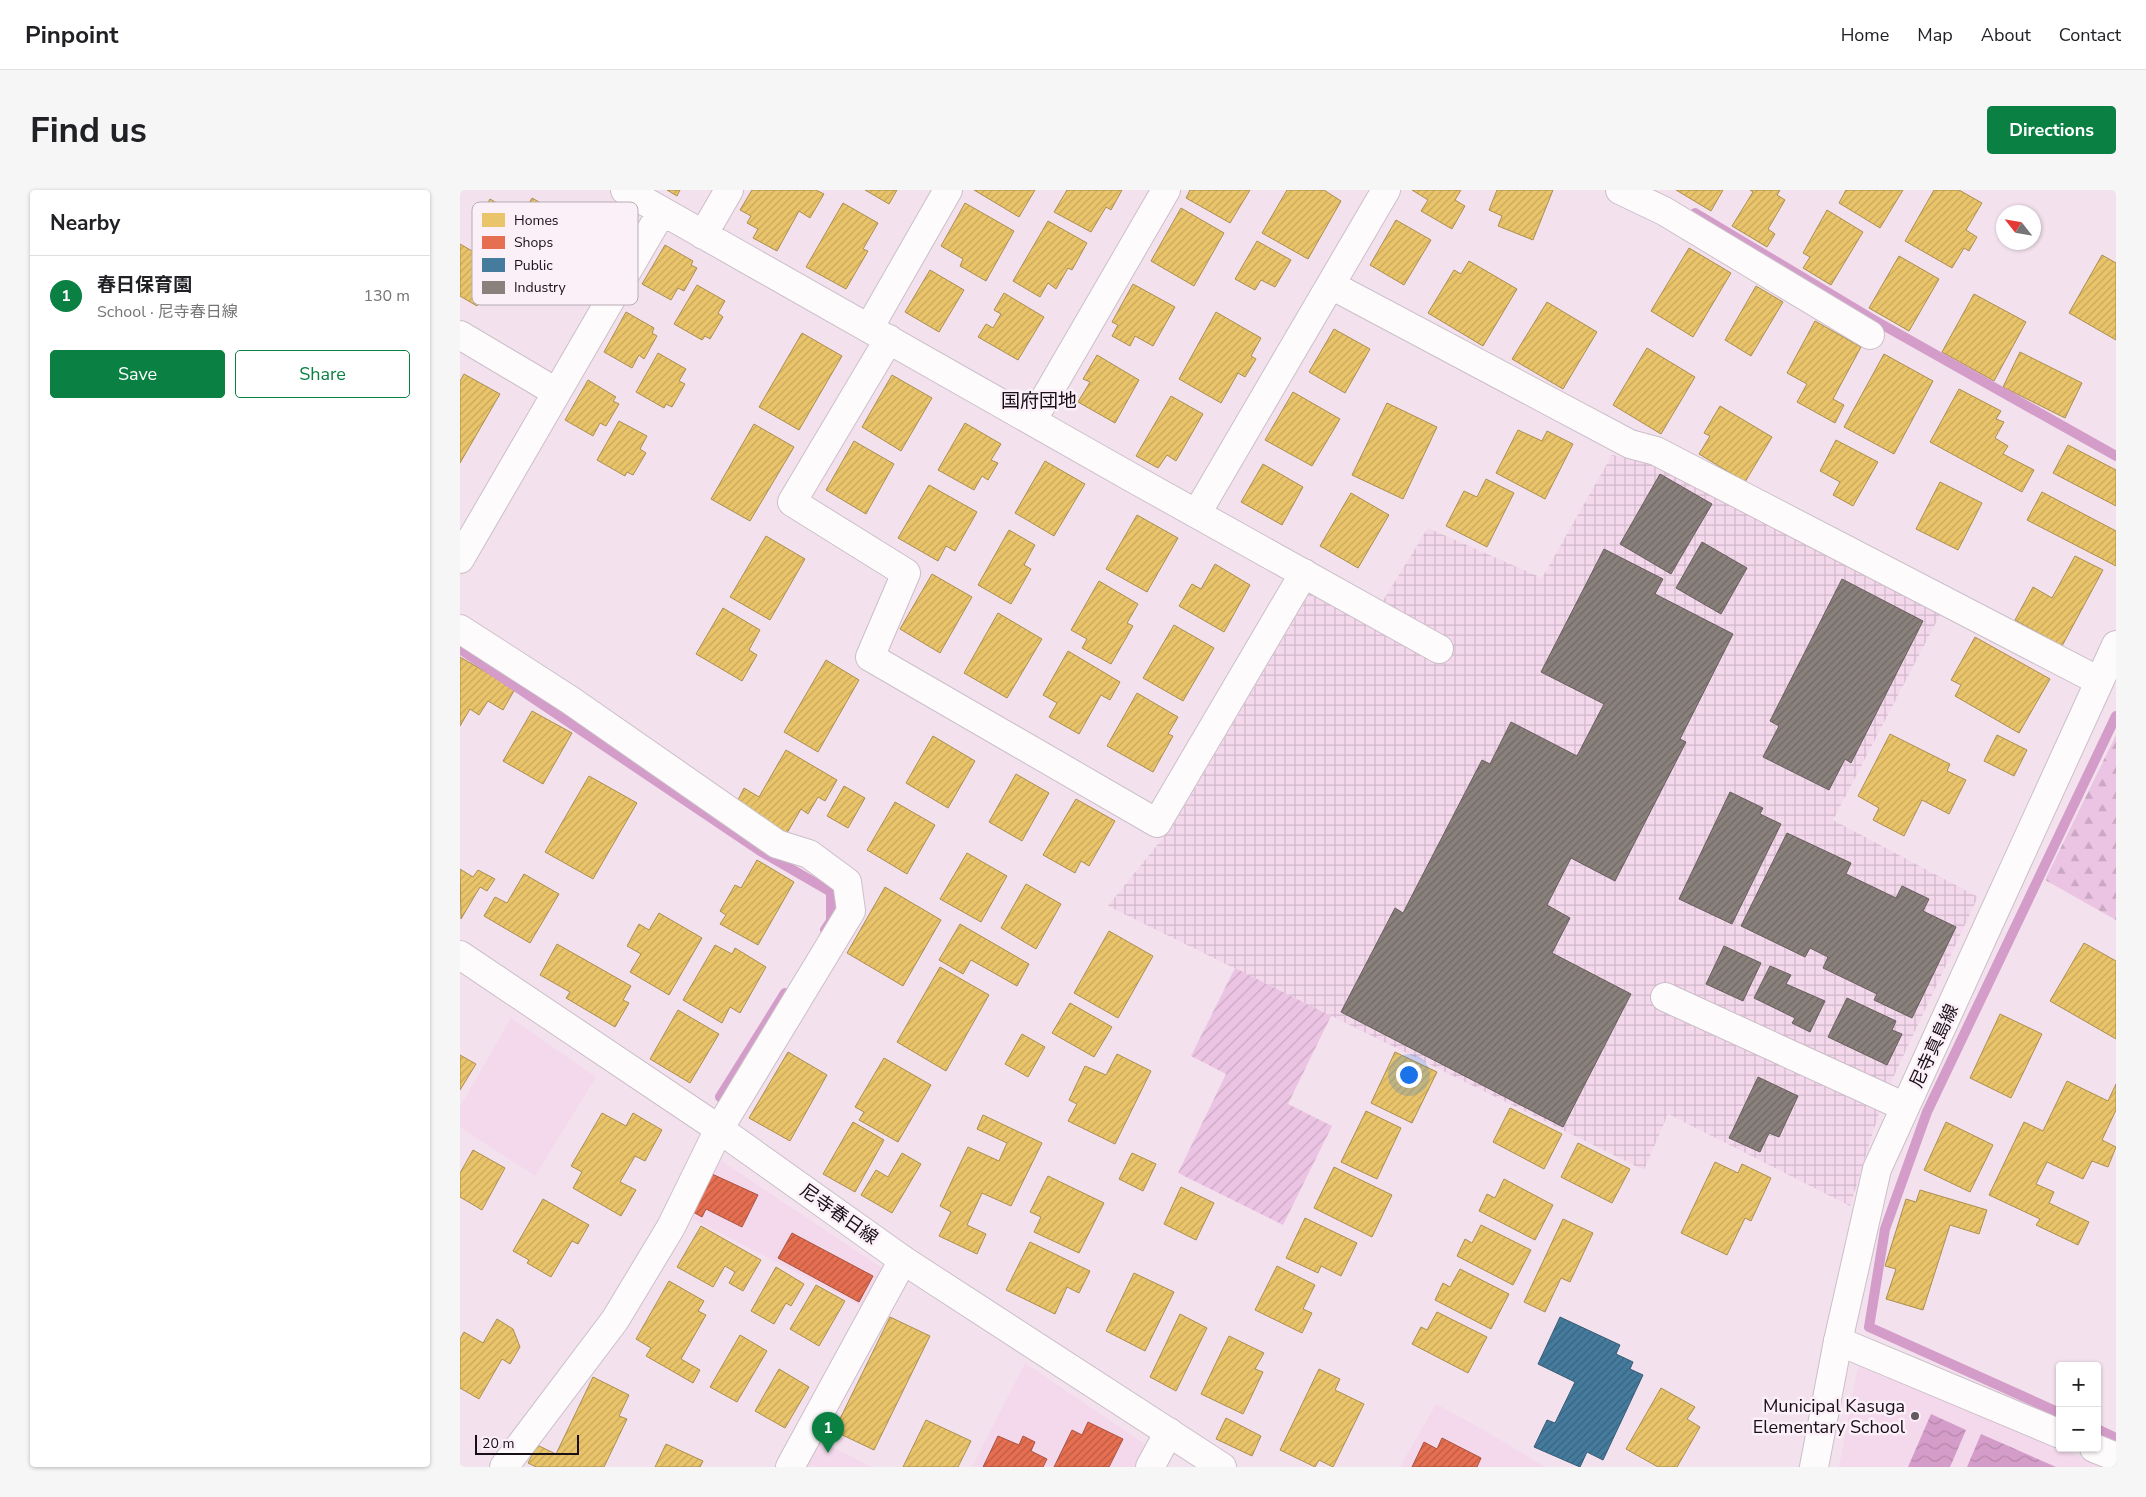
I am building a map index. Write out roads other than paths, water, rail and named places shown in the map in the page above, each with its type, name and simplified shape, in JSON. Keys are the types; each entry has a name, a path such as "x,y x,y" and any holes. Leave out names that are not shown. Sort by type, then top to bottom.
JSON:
{"street":[{"path":"625,190 1439,649"},
{"path":"703,235 729,190"},
{"path":"948,190 879,334 792,502 906,573 870,657 1157,823 1304,573"},
{"path":"1032,421 1166,190"},
{"path":"1197,513 1386,190"},
{"path":"1620,190 1664,211 1870,335"},
{"path":"638,252 662,211"},
{"path":"1331,285 1630,444 1656,451 2099,681"},
{"path":"460,559 607,305"},
{"path":"460,335 556,392"},
{"path":"460,630 570,700 776,844 809,854 847,882 851,911 719,1129 671,1227 615,1320 504,1467"},
{"name":"尼寺真島線","path":"1814,1467 1838,1341 1876,1169 2116,645"},
{"name":"尼寺春日線","path":"460,955 719,1129 903,1260 1222,1467"},
{"path":"1665,997 1905,1107"},
{"path":"790,1467 903,1260"},
{"path":"1838,1341 2056,1432"},
{"path":"1150,1467 1169,1432"},
{"path":"2101,1451 2116,1457"}],"water":[{"path":"1931,1414 1966,1430 1950,1467 1908,1467"},
{"path":"1981,1434 2056,1467 1967,1467"}],"waterway":[{"path":"1695,213 1874,320 2116,456"},
{"path":"460,649 762,852 831,892 831,921 825,930"},
{"path":"2056,1411 1869,1327 1885,1229 1927,1112 2116,716"},
{"path":"720,1097 785,993"},
{"path":"2101,1431 2116,1438"}],"place":[{"name":"Municipal Kasuga Elementary School","path":"1915,1416"},
{"name":"春日保育園","path":"828,1453"}],"district":[{"name":"国府団地","path":"1039,401"}]}
